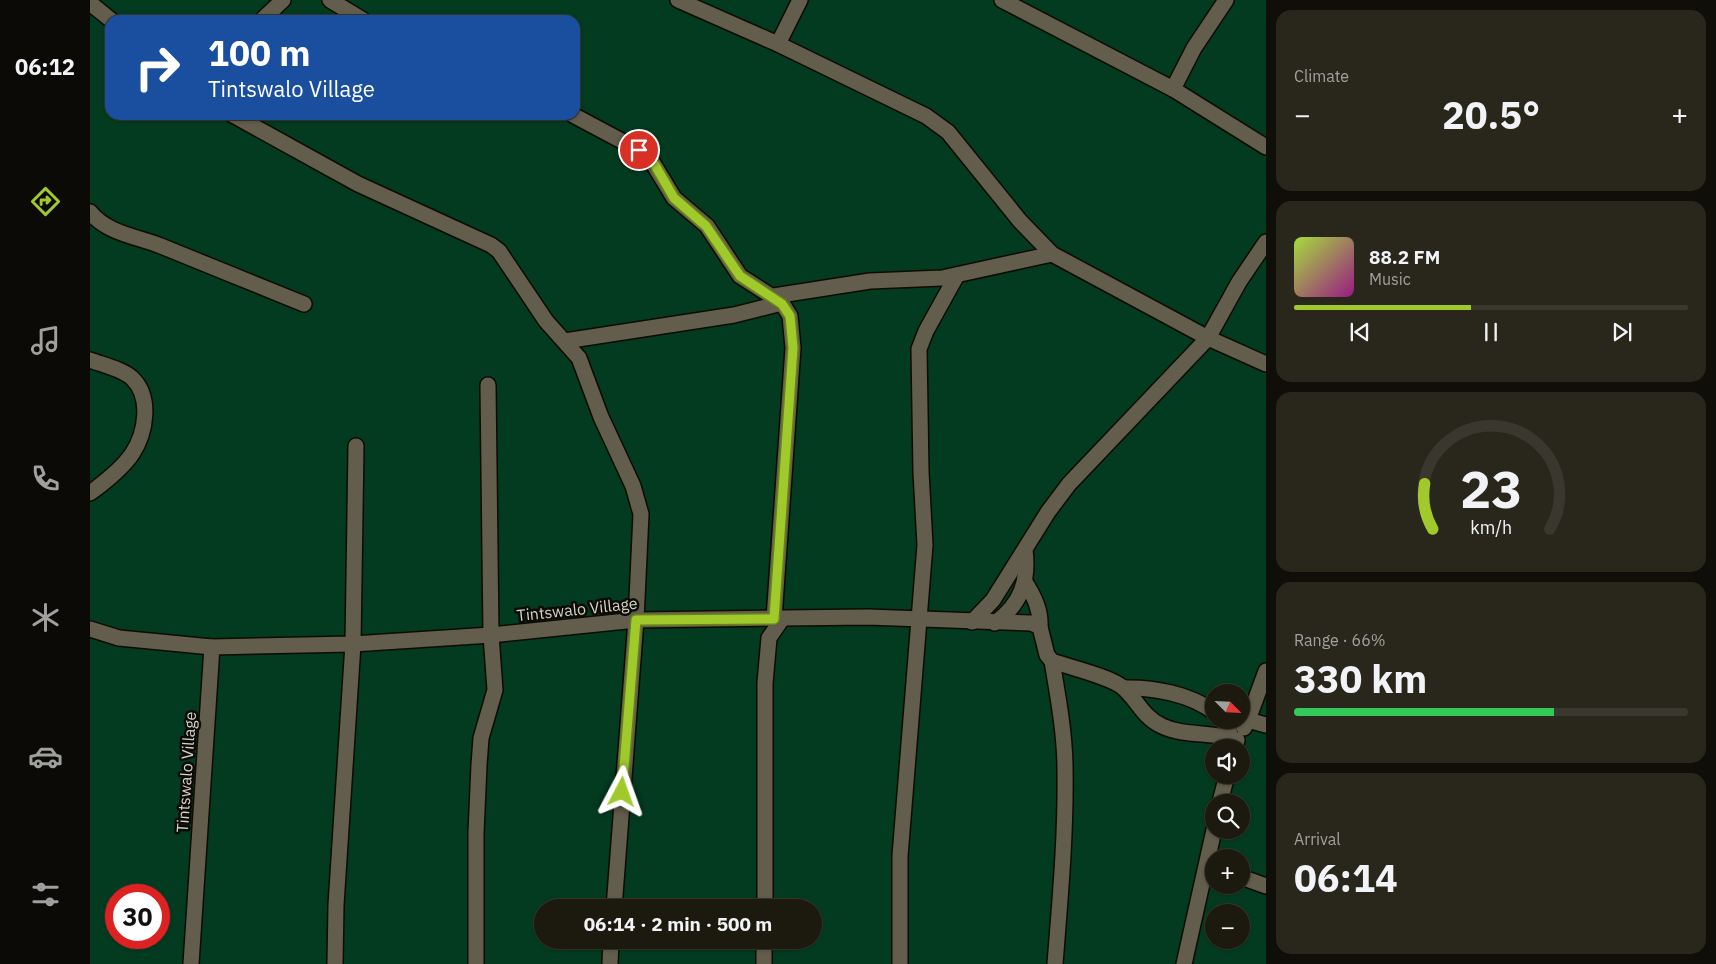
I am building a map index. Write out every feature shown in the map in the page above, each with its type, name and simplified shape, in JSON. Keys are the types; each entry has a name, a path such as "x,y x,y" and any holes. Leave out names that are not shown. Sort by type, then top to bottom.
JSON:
{"street":[{"path":"267,15 283,0"},
{"path":"330,0 355,15"},
{"path":"678,0 778,44 926,116 948,132 1020,221 1052,254 1208,338 1266,364"},
{"path":"778,44 800,0"},
{"path":"1002,0 1173,89 1266,147"},
{"path":"1173,89 1212,17 1226,0"},
{"path":"90,3 105,15"},
{"path":"580,119 648,155 674,198 706,226 740,276 778,300 790,316 793,348 778,619 768,638 765,683 765,899"},
{"path":"242,120 358,184 490,245 504,258 546,321 579,358 586,371 601,417 638,500 641,514 636,620 615,899"},
{"path":"90,212 101,223 115,230 160,245 304,304"},
{"path":"972,622 992,600 1048,512 1069,484 1208,338 1239,282 1266,242"},
{"path":"565,342 734,315 778,300 870,282 924,280 957,275 1052,254"},
{"path":"900,964 900,856 925,545 921,472 919,349 926,330 957,275"},
{"path":"90,360 121,372 134,380 142,395 145,408 140,437 133,454 90,493"},
{"path":"476,964 476,833 479,765 482,732 495,694 491,635 488,384"},
{"path":"335,964 336,905 353,644 356,446"},
{"path":"995,623 1008,613 1016,602 1025,582 1025,550"},
{"path":"1025,582 1041,616 1040,627 1047,655 1052,661 1060,713 1065,768 1064,836 1055,964"},
{"name":"Tintswalo Village","path":"191,964 212,647 353,644 491,635 636,620 868,617 1031,624 1040,627"},
{"path":"747,619 768,638"},
{"path":"90,629 119,638 212,647"},
{"path":"1052,661 1116,683 1124,688 1146,716 1163,726 1177,731 1217,734 1228,739"},
{"path":"1250,715 1266,671"},
{"path":"1124,688 1148,690 1189,698 1205,707"},
{"path":"1250,721 1266,725"},
{"path":"1250,881 1266,886"},
{"path":"1184,964 1205,885"},
{"path":"610,964 611,949"},
{"path":"764,949 764,964"}],"green space":[{"path":"90,0 1266,0 1266,964 90,964"}],"route":[{"path":"622,792 636,620 774,619 787,412 793,348 792,325 786,309 774,296 767,294 740,276 715,237 706,226 674,198 655,164 648,155 639,150"}]}
